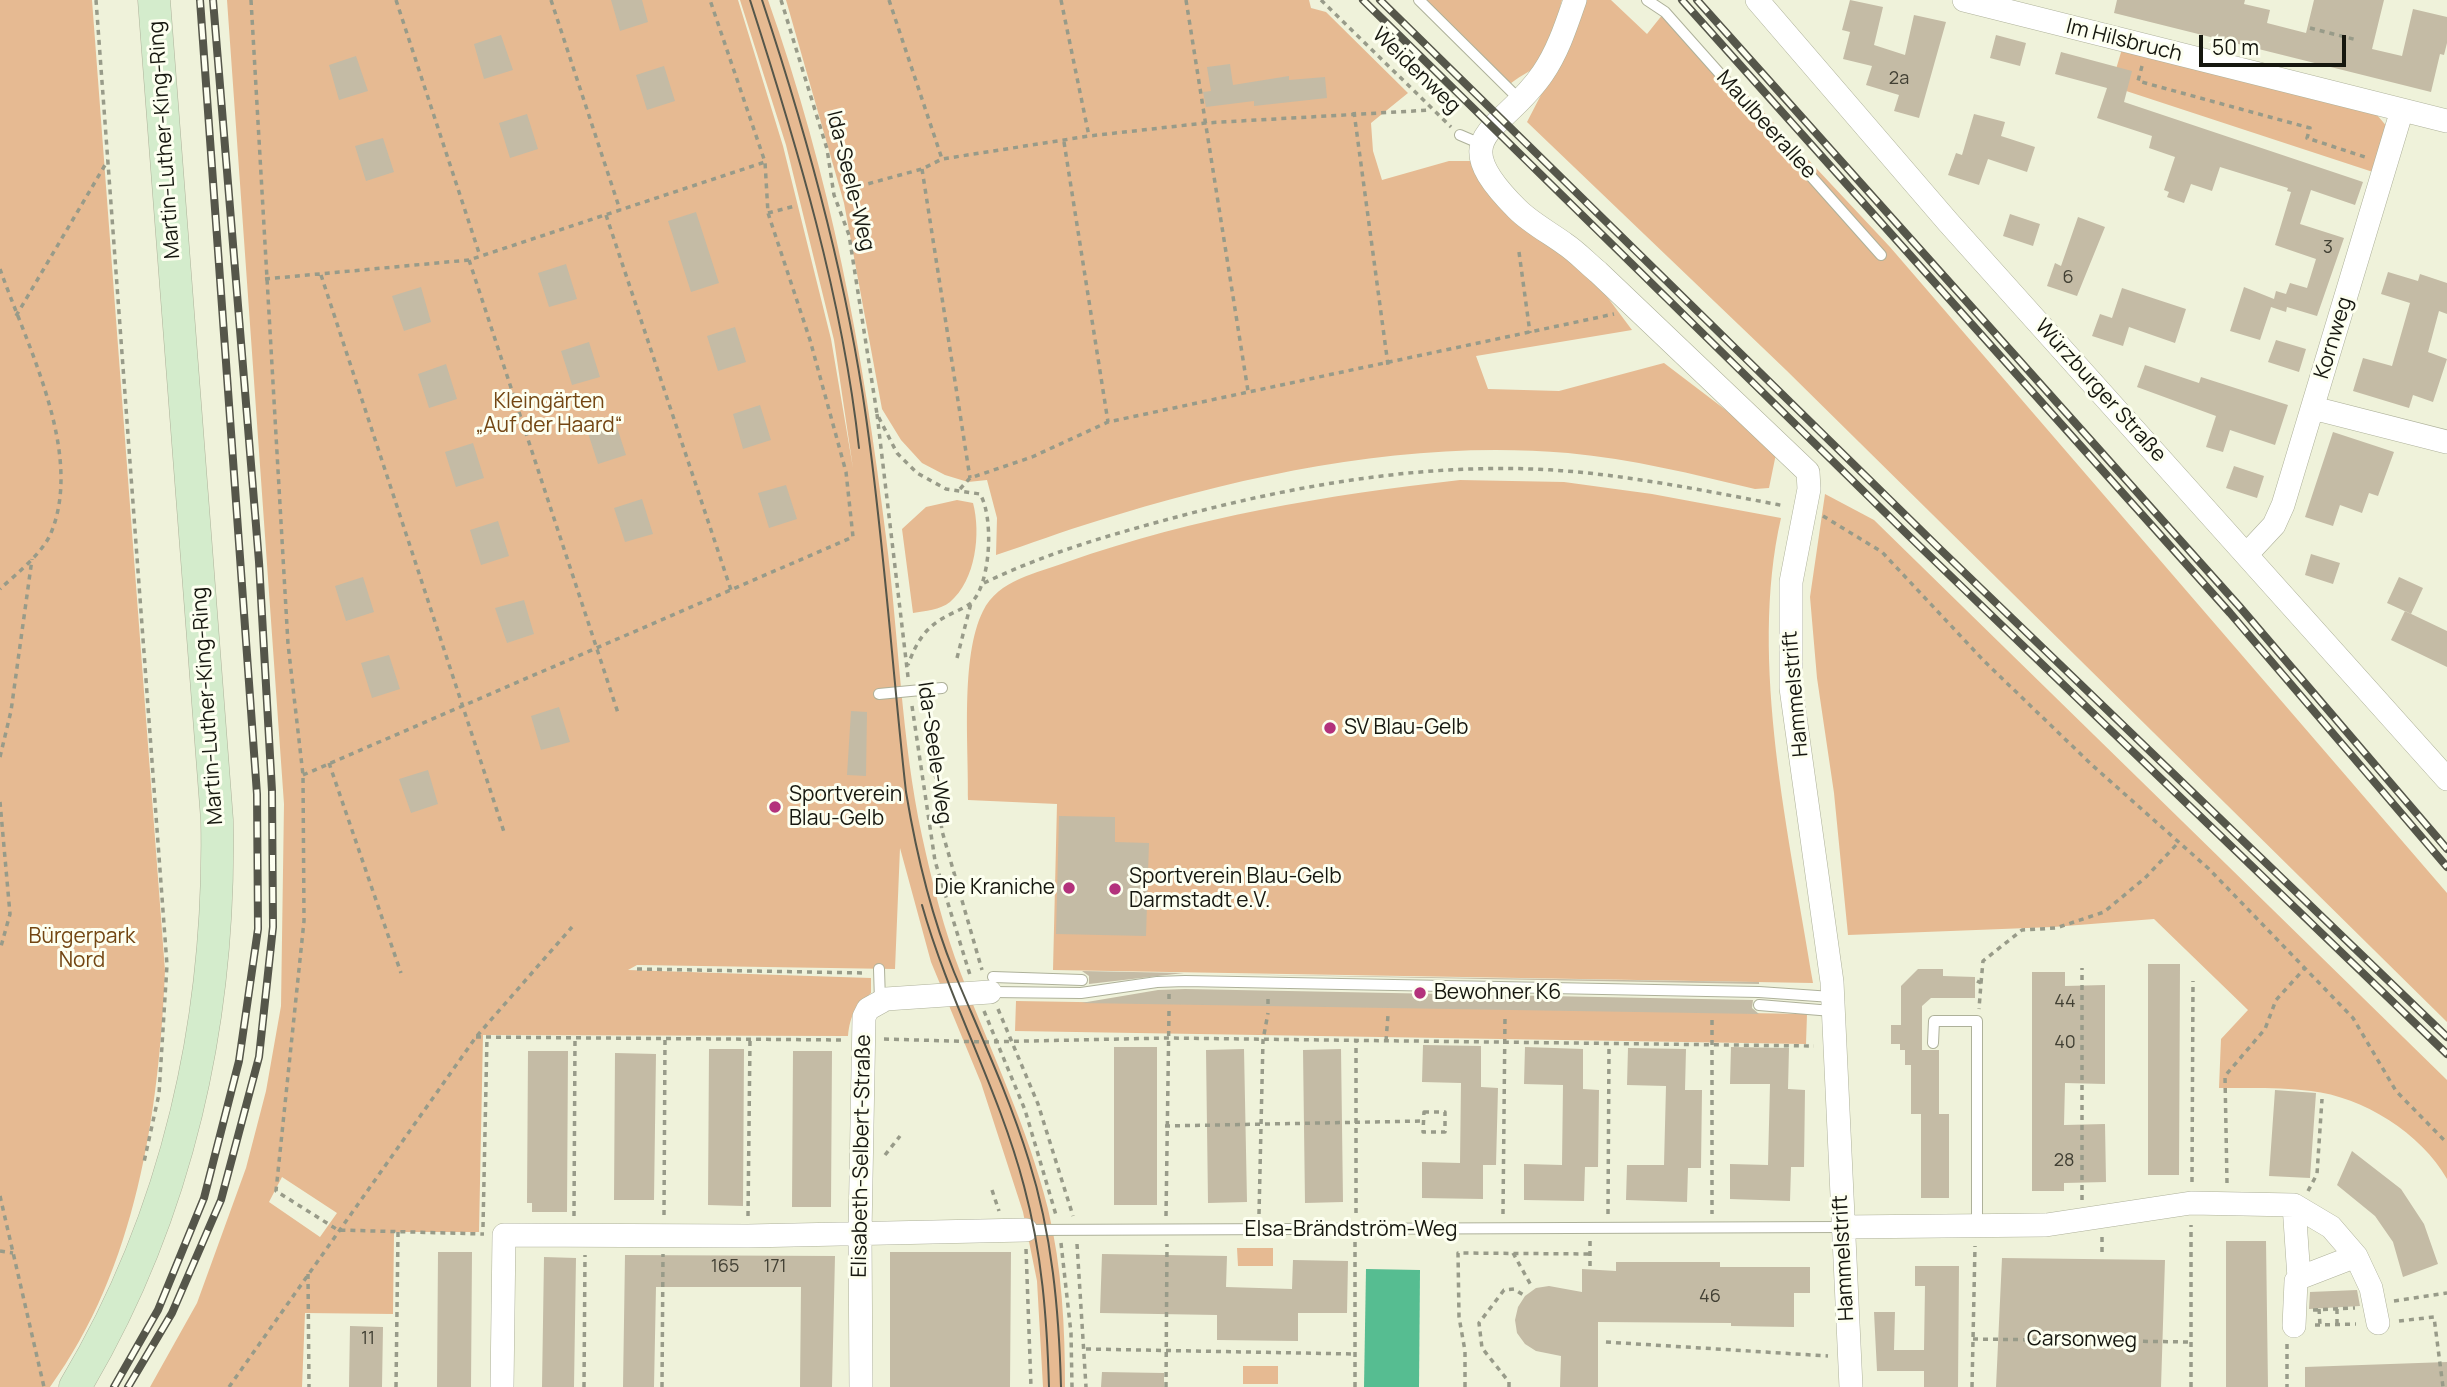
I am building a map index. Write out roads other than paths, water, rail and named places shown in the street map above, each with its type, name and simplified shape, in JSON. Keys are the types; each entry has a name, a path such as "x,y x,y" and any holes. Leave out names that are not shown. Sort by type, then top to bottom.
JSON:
{"main road":[{"name":"Martin-Luther-King-Ring","path":"75,1387 130,1283 168,1181 202,1046 215,930 217,820 154,0"}],"street":[{"path":"1519,99 1541,75 1561,42 1575,0"},
{"name":"Würzburger Straße","path":"1758,0 1948,222 2447,779"},
{"name":"Im Hilsbruch","path":"1965,0 2447,121"},
{"name":"Hammelstrift","path":"1519,99 1493,126 1471,139 1483,167 1520,212 1568,246 1803,464 1810,480 1791,582 1791,688 1832,1004 1851,1387"},
{"name":"Kornweg","path":"2246,554 2274,525 2313,408 2402,110"},
{"path":"2313,408 2447,442"},
{"path":"880,1001 986,987"},
{"name":"Elisabeth-Selbert-Straße","path":"861,1387 862,1040 864,1017 880,1001"},
{"path":"1842,1227 1976,1227 2082,1220 2192,1203 2297,1207 2331,1227 2357,1256 2376,1311"},
{"path":"2297,1207 2299,1278 2357,1256"},
{"name":"Elsa-Brändström-Weg","path":"502,1387 493,1235 748,1236 1026,1230"},
{"path":"2291,1323 2296,1281"}],"lane":[{"path":"1419,0 1519,99"},
{"name":"Maulbeerallee","path":"1647,0 1665,12 1881,255"},
{"path":"879,694 942,688"},
{"path":"879,971 880,1001"},
{"path":"986,987 1082,980"},
{"path":"986,987 1081,993 1157,982 1185,981 1759,992 1832,1004"},
{"path":"1759,1005 1832,1004"},
{"path":"1933,1044 1934,1021 1978,1021 1976,1227"},
{"name":"Elsa-Brändström-Weg","path":"1026,1230 1842,1227"}],"tram line":[{"path":"750,0 816,221 841,334 859,448"},
{"path":"762,0 823,206 858,364 878,510 906,792 914,837 931,906 946,950 994,1065 1037,1189 1053,1273 1061,1387"},
{"path":"922,905 946,976 1014,1150 1024,1186 1042,1286 1049,1387"}],"railway":[{"path":"114,1387 158,1310 204,1198 239,1061 258,929 257,794 200,0"},
{"path":"128,1387 172,1313 221,1200 259,1057 273,927 272,791 259,562 213,0"},
{"path":"1363,0 1909,536 2447,1054"},
{"path":"1380,0 1942,551 2447,1037"},
{"path":"1682,0 2230,613 2447,867"},
{"path":"1697,0 2239,606 2447,849"}],"place":[{"name":"SV Blau-Gelb","path":"1330,728"},
{"name":"Sportverein Blau-Gelb","path":"775,807"},
{"name":"Die Kraniche","path":"1069,888"},
{"name":"Sportverein Blau-Gelb Darmstadt e.V.","path":"1115,889"},
{"name":"Bewohner K6","path":"1420,993"}],"park label":[{"name":"Kleingärten „Auf der Haard“","path":"549,414"},
{"name":"Bürgerpark Nord","path":"82,949"}]}
